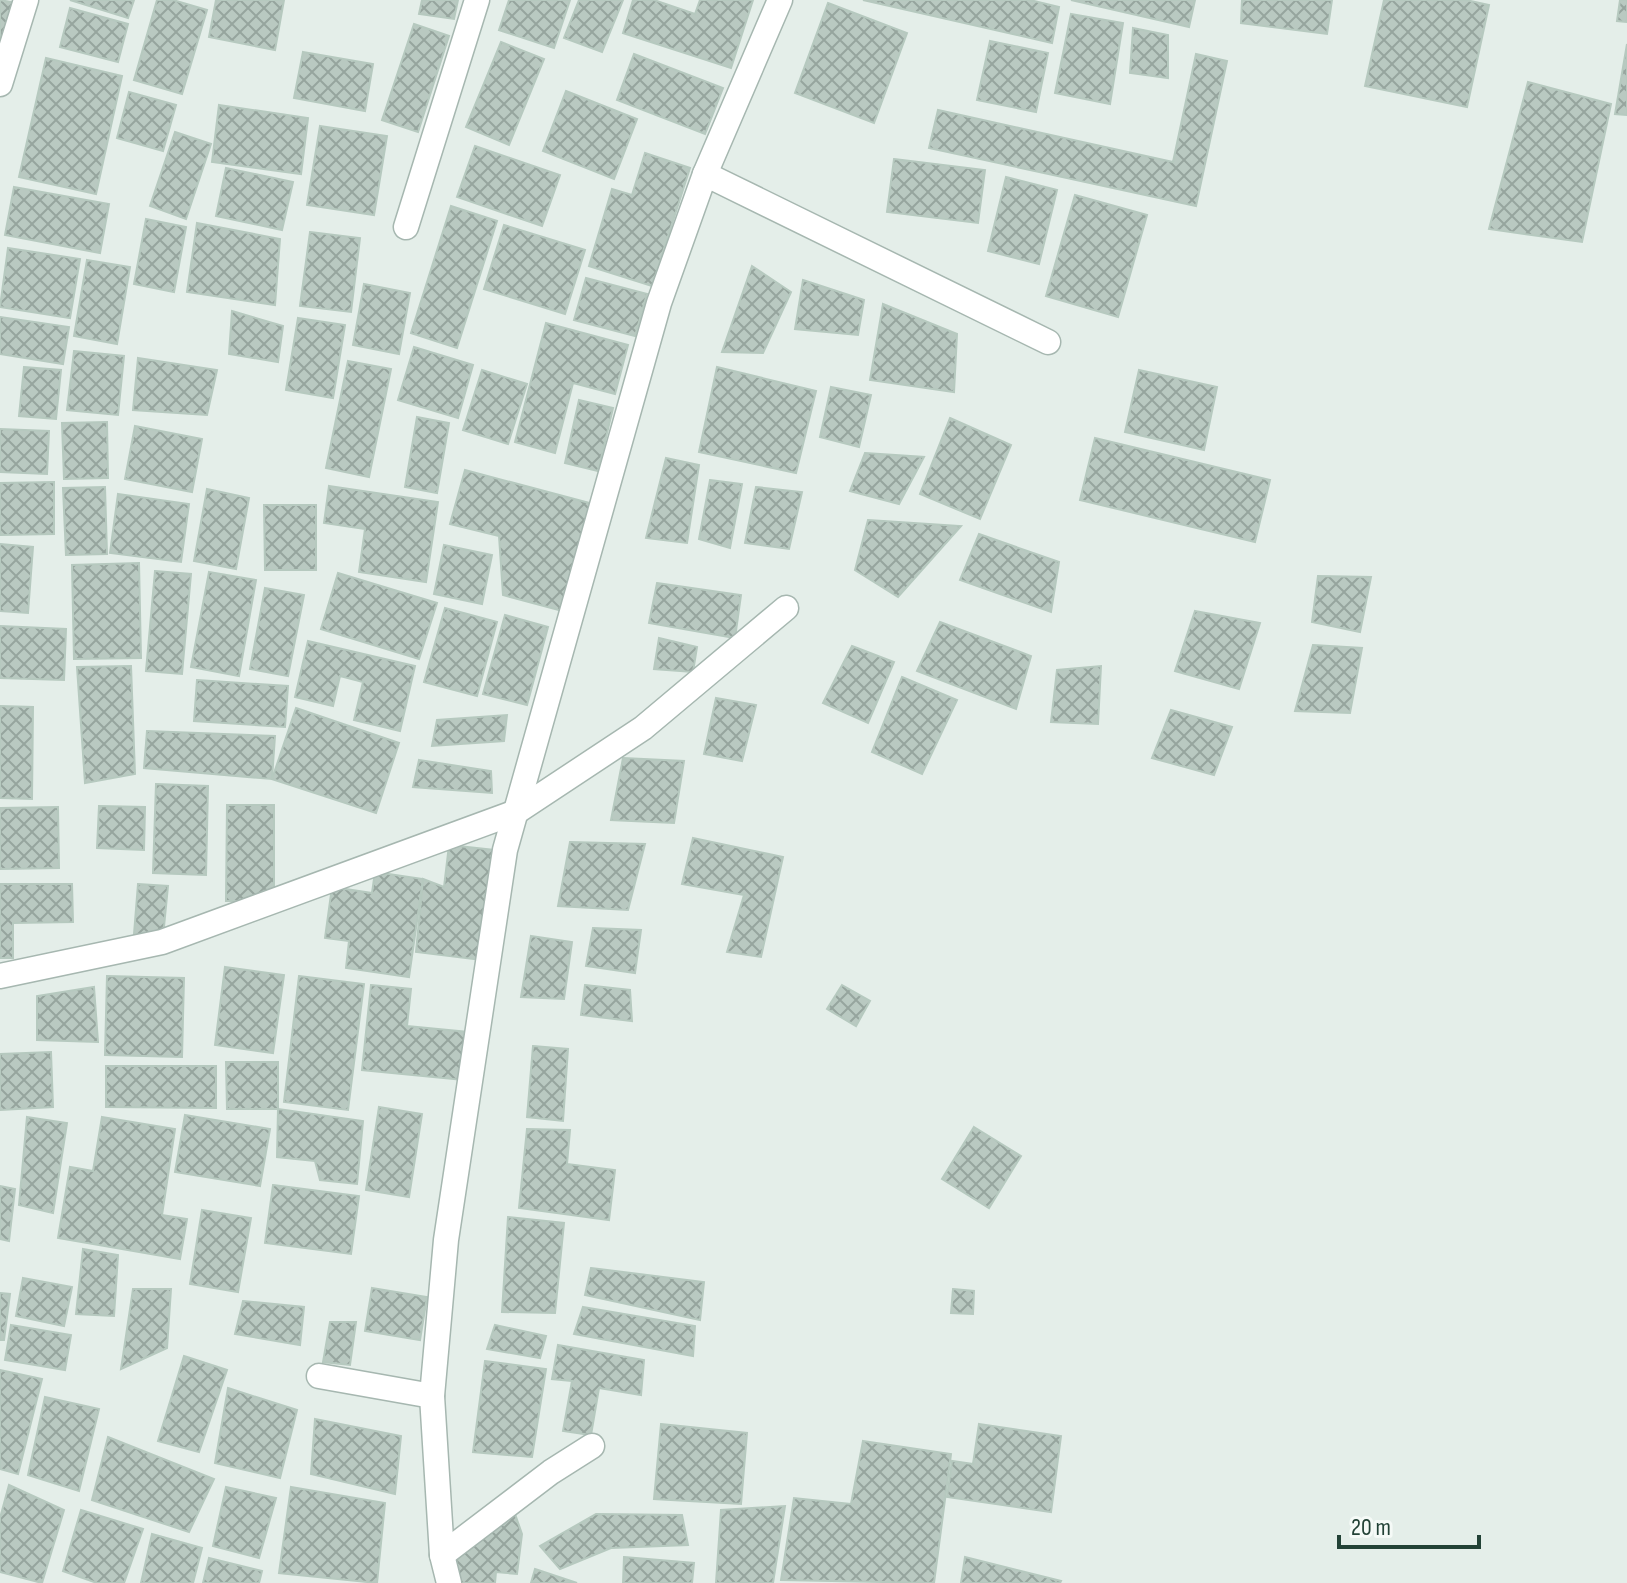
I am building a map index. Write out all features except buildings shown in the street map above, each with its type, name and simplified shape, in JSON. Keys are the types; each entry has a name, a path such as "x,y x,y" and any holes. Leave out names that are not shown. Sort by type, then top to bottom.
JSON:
{"street":[{"path":"0,84 26,0"},
{"path":"406,227 477,0"},
{"path":"449,1583 442,1555 432,1396 446,1240 505,850 659,303 705,174 780,0"},
{"path":"705,174 1048,342"},
{"path":"0,976 162,942 516,812 643,728 786,608"},
{"path":"319,1376 432,1396"},
{"path":"442,1555 551,1472 592,1446"}]}
